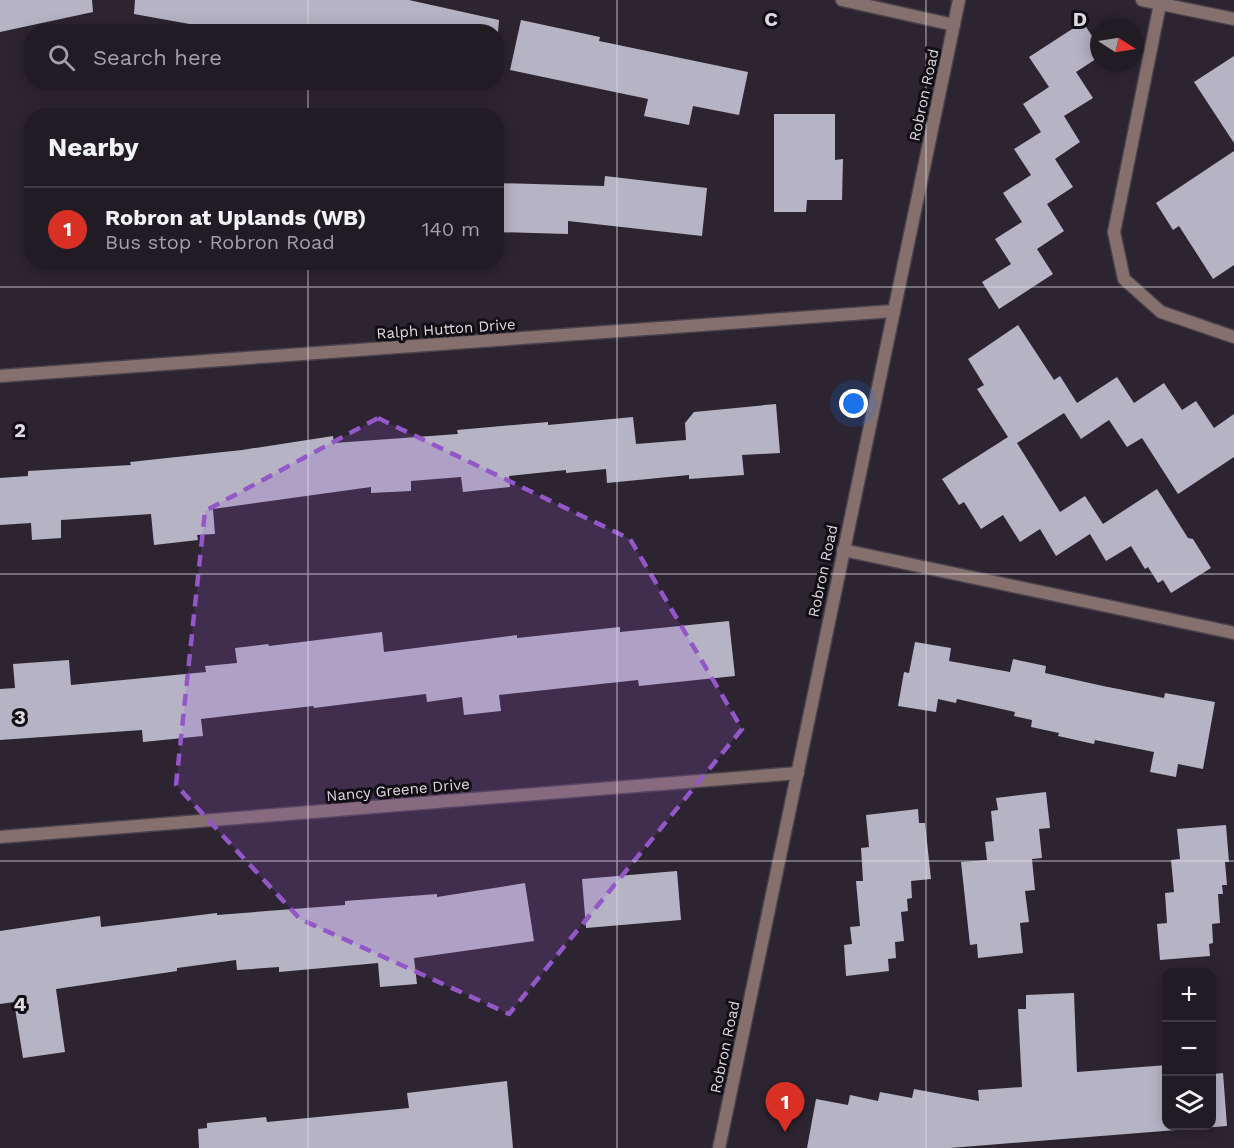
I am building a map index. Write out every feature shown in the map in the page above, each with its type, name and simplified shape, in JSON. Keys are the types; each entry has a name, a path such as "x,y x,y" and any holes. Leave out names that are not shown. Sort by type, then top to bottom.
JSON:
{"street":[{"path":"842,0 954,25"},
{"name":"Robron Road","path":"719,1148 959,0"},
{"path":"1142,0 1234,19"},
{"path":"1160,4 1114,232 1124,279 1161,312 1234,337"},
{"name":"Ralph Hutton Drive","path":"0,376 894,311"},
{"path":"843,550 1234,633"},
{"name":"Nancy Greene Drive","path":"0,837 798,773"}],"highlighted area":[{"path":"378,418 630,539 742,729 509,1014 300,919 176,785 205,511"}],"building":[{"path":"0,0 92,0 93,12 37,24 24,24 24,27 0,32"},
{"path":"135,0 409,0 499,20 499,24 189,24 134,14"},
{"path":"521,20 600,37 599,41 748,72 739,115 693,106 689,125 644,116 648,99 510,70"},
{"path":"1083,22 1090,33 1090,63 1076,72 1093,98 1064,116 1080,142 1055,159 1073,187 1047,204 1064,231 1037,249 1053,274 999,309 982,282 1011,264 995,239 1022,222 1003,193 1031,175 1014,149 1041,132 1023,104 1049,87 1029,57"},
{"path":"1234,56 1234,143 1194,82"},
{"path":"774,114 835,114 835,160 843,159 842,200 807,200 806,212 774,212"},
{"path":"1234,151 1234,265 1213,279 1179,226 1173,230 1156,203"},
{"path":"605,176 707,188 702,236 568,221 568,234 504,232 504,183 604,186"},
{"path":"1018,325 1054,380 1060,376 1077,403 1117,377 1134,403 1164,383 1182,410 1196,401 1214,428 1234,414 1234,457 1178,494 1142,438 1127,447 1109,420 1081,439 1064,413 1017,443 1060,512 1085,496 1103,524 1157,489 1188,538 1193,539 1211,568 1171,593 1163,580 1158,583 1148,567 1145,569 1131,546 1106,561 1090,534 1056,556 1040,529 1020,542 1003,515 981,529 964,502 959,505 942,479 1008,437 977,389 984,385 968,359"},
{"path":"776,404 780,453 742,455 744,475 689,479 689,475 607,483 606,469 566,473 566,470 509,476 510,487 463,492 461,477 411,481 411,491 371,493 371,487 213,509 215,534 197,535 198,540 154,545 151,514 61,520 61,538 32,540 31,523 0,525 0,478 28,476 28,471 131,465 130,462 242,450 333,436 334,443 458,434 457,430 548,422 548,425 633,417 636,444 686,440 685,423 694,412"},
{"path":"729,621 735,676 639,686 638,680 499,695 501,711 464,715 462,697 427,702 426,694 201,719 203,736 143,742 142,730 0,740 0,689 15,688 13,664 69,660 71,685 206,672 205,666 237,663 235,648 382,632 384,652 517,635 517,638 620,627 620,632"},
{"path":"915,642 951,648 949,661 1010,672 1013,659 1046,666 1045,673 1103,686 1164,698 1165,693 1215,702 1203,769 1178,764 1176,777 1150,772 1154,752 1095,740 1094,744 1058,736 1059,733 1031,727 1032,720 1014,716 1015,712 957,699 956,703 938,699 936,712 898,706 904,672 909,673"},
{"path":"1046,792 1050,828 1039,829 1042,858 1032,859 1035,890 1025,891 1029,922 1020,923 1023,953 978,958 977,944 970,945 961,862 987,860 985,842 994,841 991,811 998,810 996,798"},
{"path":"918,809 919,823 925,823 931,879 911,881 912,898 907,899 908,911 901,912 904,941 895,942 896,958 888,959 889,971 846,976 844,945 852,944 850,927 860,926 856,881 863,881 861,848 869,847 866,815"},
{"path":"1226,825 1229,862 1225,862 1227,885 1222,885 1223,894 1218,894 1220,923 1212,924 1213,943 1209,944 1210,956 1160,960 1157,924 1167,923 1165,893 1174,892 1171,860 1180,859 1177,829"},
{"path":"677,871 681,920 586,928 582,879"},
{"path":"525,883 534,941 414,958 417,984 380,987 378,963 279,972 279,967 237,970 236,960 56,989 65,1052 23,1058 14,1002 0,1004 0,931 100,916 101,927 217,913 217,915 345,905 345,901 437,894 437,897"},
{"path":"1074,993 1077,1072 1162,1065 1162,1130 1177,1130 950,1148 807,1148 816,1099 848,1105 850,1095 878,1101 880,1092 912,1098 914,1089 979,1101 978,1090 1022,1087 1018,1009 1026,1009 1026,995"},
{"path":"1223,1073 1227,1126 1216,1127 1216,1074"},
{"path":"507,1081 513,1148 199,1148 198,1129 207,1128 207,1123 266,1117 267,1122 409,1108 407,1093"}],"place":[{"name":"Robron at Uplands (WB)","path":"785,1132"}]}
